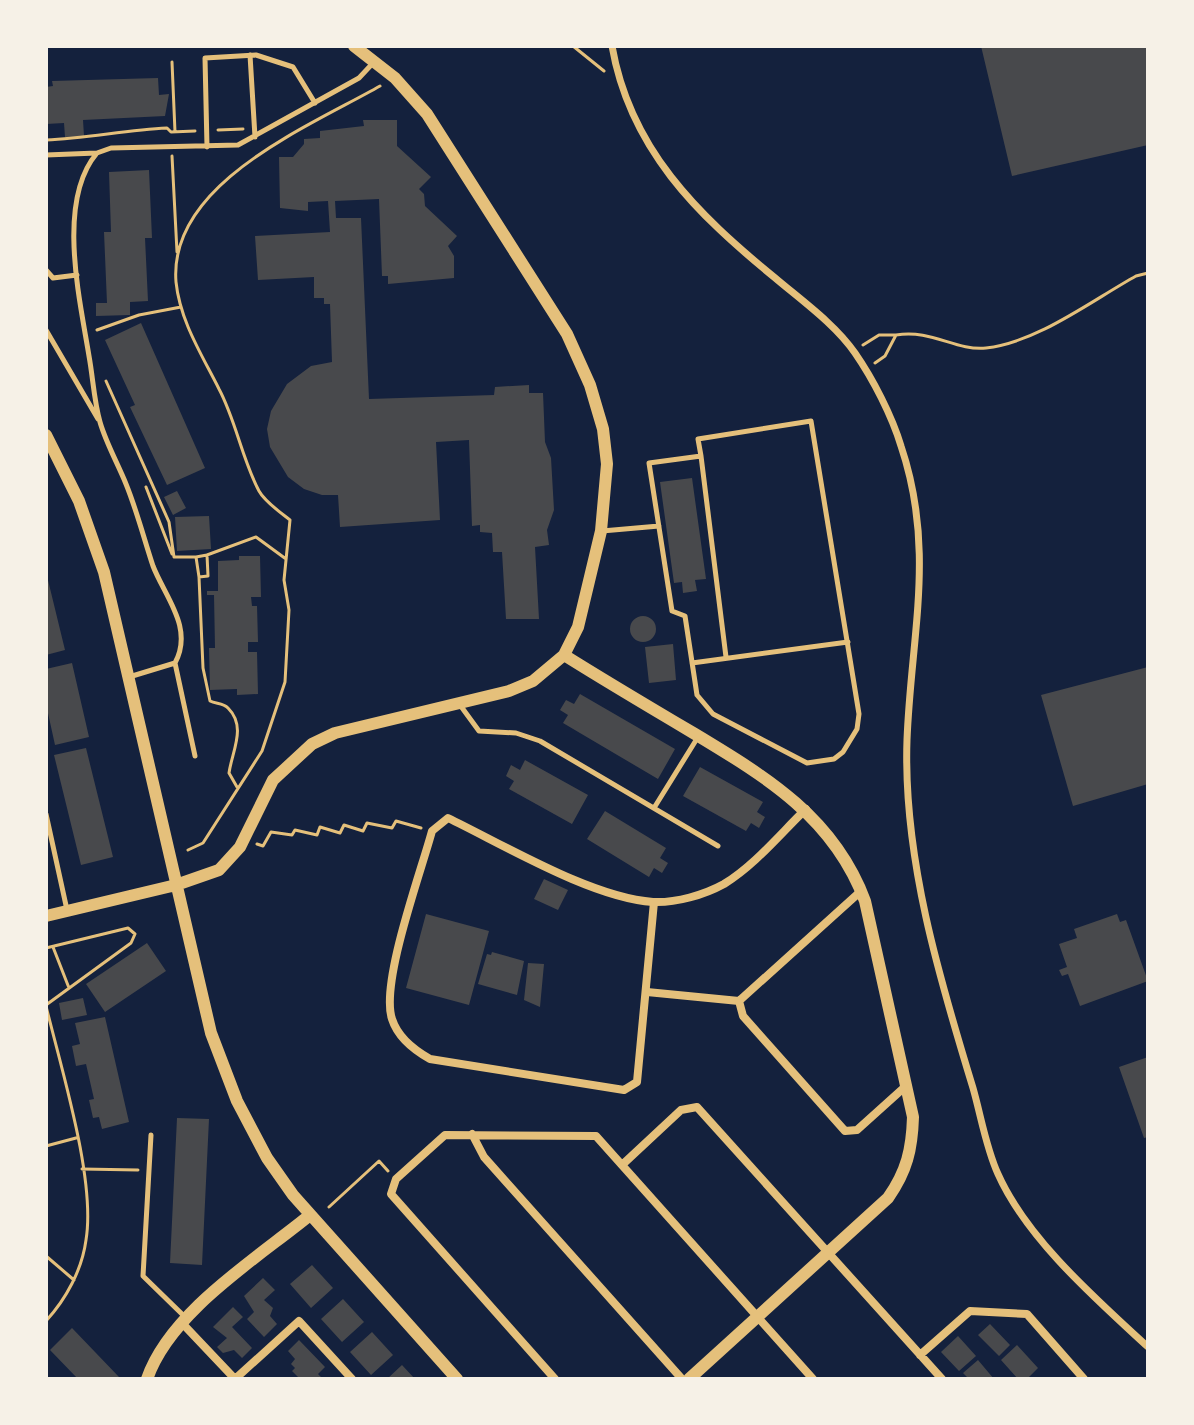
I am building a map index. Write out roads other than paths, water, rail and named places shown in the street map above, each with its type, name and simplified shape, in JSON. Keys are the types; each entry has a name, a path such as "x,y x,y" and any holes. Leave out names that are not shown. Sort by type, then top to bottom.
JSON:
{"street":[{"path":"46,916 206,876 229,862 246,838 273,780 312,744 335,733 459,704 528,684 564,655 578,627 606,498 606,449 590,385 574,344 427,114 407,90 354,46"},
{"path":"612,46 618,77 664,168 691,205 808,306 854,351 901,444 920,522 921,596 907,741 908,818 923,897 960,1047 998,1174 1019,1207 1095,1297 1148,1347"},
{"path":"46,435 79,501 104,572 211,1033 222,1065 267,1158 310,1215 457,1379"},
{"path":"564,655 770,779 806,809 842,852 861,891 876,941 913,1117 912,1148 902,1178 869,1218 689,1379"},
{"path":"654,902 637,1082 624,1090 430,1059 413,1049 392,1021 389,989 432,831 448,818 595,887 654,902 693,896 723,884 744,869 806,809"},
{"path":"647,992 739,1001 861,891"},
{"path":"739,1001 743,1016 845,1131 857,1130 907,1085"},
{"path":"622,1165 681,1110 697,1107 942,1379"},
{"path":"472,1134 484,1157 682,1379"},
{"path":"555,1379 391,1194 396,1179 445,1135 596,1136 813,1379"},
{"path":"147,1379 162,1349 183,1320 310,1215"},
{"path":"920,1355 970,1311 1027,1314 1084,1379"},
{"path":"183,1320 235,1379 299,1321 352,1379"}],"lane":[{"path":"207,147 205,58 250,55 293,67 315,103"},
{"path":"250,55 255,137"},
{"path":"46,155 97,153 119,147 238,145 359,78 375,61"},
{"path":"97,153 86,172 78,203 74,244 100,423"},
{"path":"46,270 53,278 77,275"},
{"path":"46,330 100,423 127,487 154,568 174,604 180,628 179,656 175,663 195,756"},
{"path":"701,456 649,463 672,611 685,616 697,695 713,714 807,763 821,762 843,752 857,729 859,714 811,421 698,439 701,456 726,657"},
{"path":"601,531 659,526"},
{"path":"692,663 848,642"},
{"path":"128,677 175,663"},
{"path":"459,704 479,731 516,733 540,741 718,846"},
{"path":"654,808 699,736"},
{"path":"46,814 67,911"},
{"path":"151,1135 143,1276 183,1320"}]}
